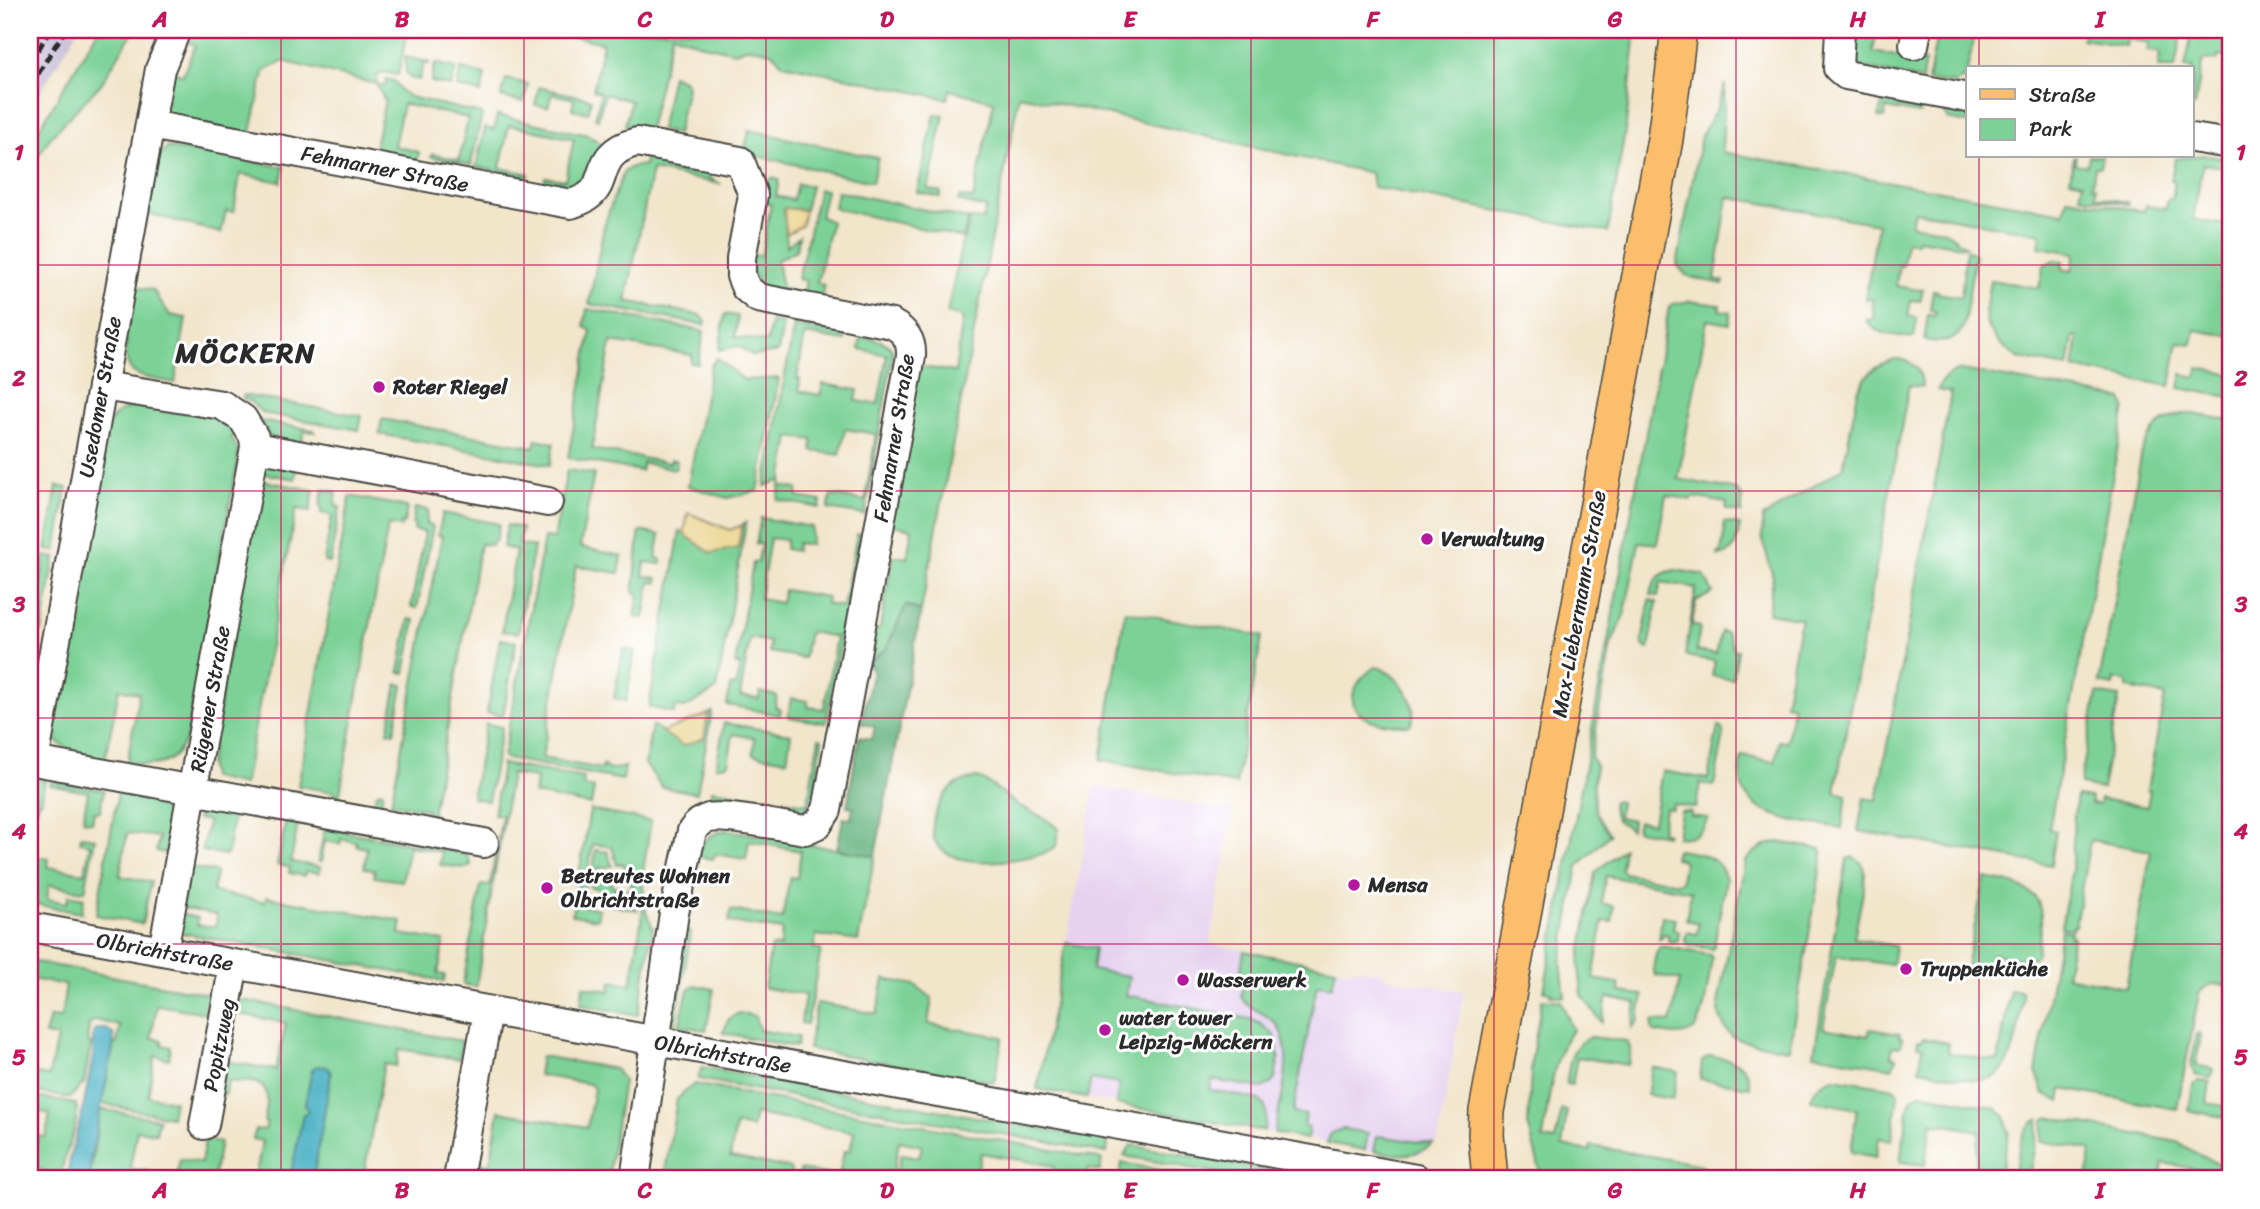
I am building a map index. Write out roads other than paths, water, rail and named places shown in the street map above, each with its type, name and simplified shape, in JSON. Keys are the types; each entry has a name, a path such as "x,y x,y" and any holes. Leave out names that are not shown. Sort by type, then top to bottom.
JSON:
{"main road":[{"name":"Max-Liebermann-Straße","path":"1490,1179 1486,1135 1489,1100 1665,139 1679,30"}],"street":[{"path":"1840,30 1838,68 1846,75 1966,98"},
{"name":"Usedomer Straße","path":"174,35 160,69 32,761 484,844"},
{"name":"Fehmarner Straße","path":"150,125 571,204 589,197 601,177 603,165 624,145 637,142 740,161 753,195 741,258 741,276 746,288 758,298 892,324 903,330 911,348 911,356 827,810 818,824 805,830 718,817 703,821 694,828 687,846 674,913 657,1018 656,1042"},
{"path":"2194,138 2230,144"},
{"path":"102,386 222,405 243,419 254,437 255,447 548,502"},
{"name":"Rügener Straße","path":"163,951 255,447"},
{"name":"Olbrichtstraße","path":"30,928 1416,1179"},
{"name":"Popitzweg","path":"204,1125 234,964"},
{"path":"458,1179 488,1011"},
{"path":"635,1179 656,1042"}],"water":[{"path":"96,1029 107,1029 113,1034 114,1043 91,1157 90,1176 99,1179 67,1179 82,1114 93,1056 93,1033"},
{"path":"319,1066 328,1067 331,1074 313,1179 290,1179 303,1114 308,1112 305,1104 312,1071"}],"railway":[{"path":"30,63 50,30"},
{"path":"30,87 65,30"}],"place":[{"name":"Roter Riegel","path":"379,387"},
{"name":"Verwaltung","path":"1427,539"},
{"name":"Mensa","path":"1354,885"},
{"name":"Betreutes Wohnen Olbrichtstraße","path":"547,888"},
{"name":"Truppenküche","path":"1906,969"},
{"name":"Wasserwerk","path":"1183,980"},
{"name":"water tower Leipzig-Möckern","path":"1105,1030"}],"district":[{"name":"MÖCKERN","path":"246,352"}]}
